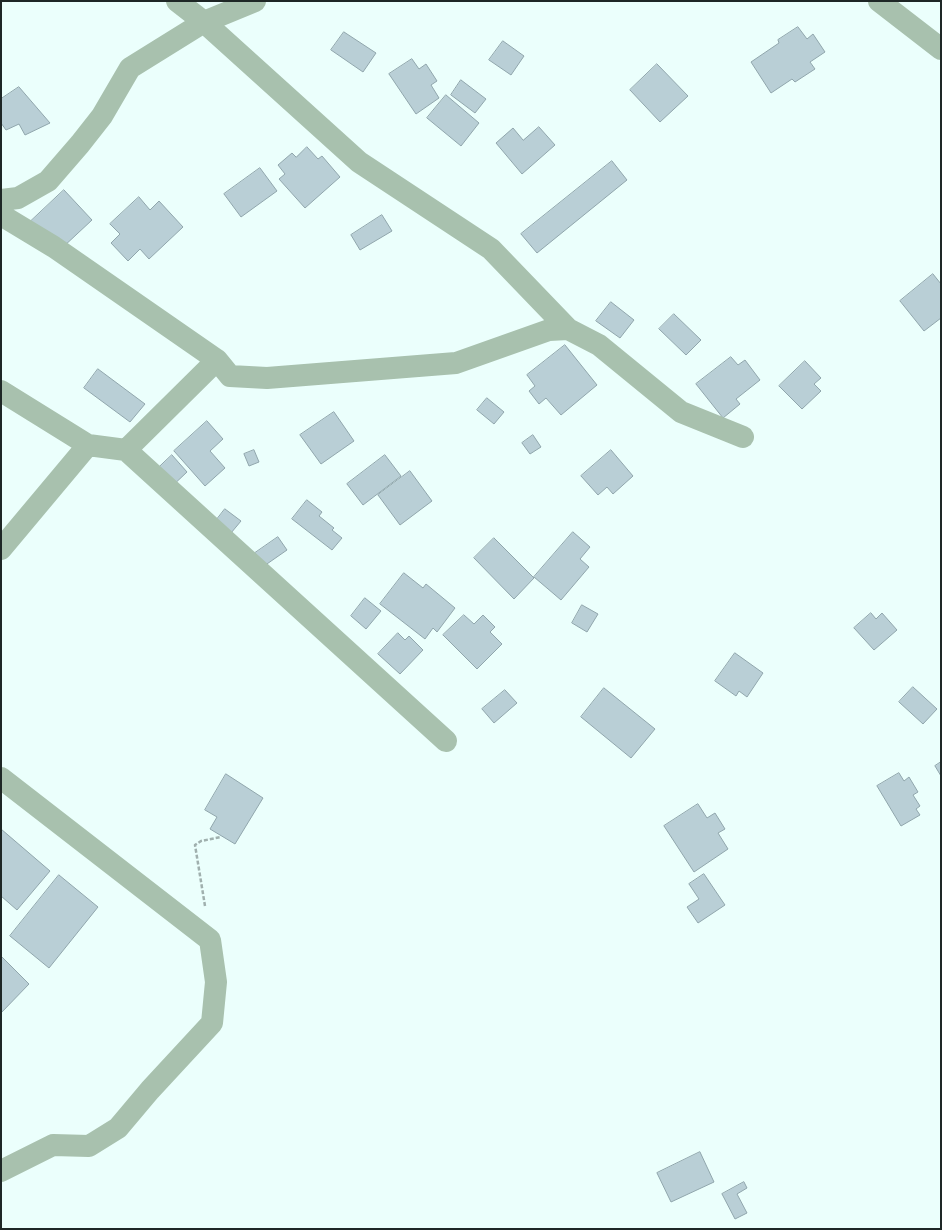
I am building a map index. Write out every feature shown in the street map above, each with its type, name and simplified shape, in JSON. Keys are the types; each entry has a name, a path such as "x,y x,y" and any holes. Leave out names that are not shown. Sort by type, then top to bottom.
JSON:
{"street":[{"path":"177,1 204,22 359,162 491,249 568,329 598,345 681,412 743,438"},
{"path":"1,200 18,198 48,181 102,116 130,68 204,22 255,1"},
{"path":"879,1 941,49"},
{"path":"1,215 54,247 217,360 230,376 267,378 456,363 549,330 568,329"},
{"path":"126,450 217,360"},
{"path":"1,391 88,445 126,450 446,741"},
{"path":"1,549 88,445"},
{"path":"1,778 210,940 216,982 212,1023 150,1090 118,1128 89,1146 53,1145 1,1171"}],"path":[{"path":"210,940 195,845 201,841 221,837"}],"building":[{"path":"798,27 807,39 813,34 825,52 810,62 815,69 795,82 792,79 771,93 751,62 779,43 778,40"},
{"path":"344,32 376,53 363,72 331,50"},
{"path":"503,41 524,56 511,75 489,60"},
{"path":"412,59 419,69 426,64 437,81 431,85 439,98 416,114 389,74"},
{"path":"657,64 688,96 660,122 630,90"},
{"path":"461,80 486,99 475,113 451,95"},
{"path":"19,87 50,123 25,135 19,124 6,130 1,123 1,99"},
{"path":"446,95 479,123 461,146 427,118"},
{"path":"539,127 555,145 522,174 496,143 513,128 523,140"},
{"path":"307,147 318,159 322,156 340,177 305,208 279,179 285,174 278,165 292,153 296,157"},
{"path":"612,161 627,180 537,253 521,234"},
{"path":"260,168 277,191 241,217 224,194"},
{"path":"64,190 92,220 62,248 30,222"},
{"path":"139,197 150,210 159,201 183,227 149,259 140,249 128,261 111,243 120,234 110,224"},
{"path":"382,215 392,231 360,250 351,235"},
{"path":"933,274 941,284 941,318 924,331 900,301"},
{"path":"611,302 634,320 620,338 596,321"},
{"path":"674,314 701,340 686,355 659,329"},
{"path":"565,345 597,385 561,415 546,398 539,404 529,391 535,386 527,375"},
{"path":"731,357 738,365 745,360 760,380 736,399 740,404 723,418 696,384"},
{"path":"805,361 821,378 814,384 821,391 802,409 779,386"},
{"path":"98,369 145,404 130,422 84,388"},
{"path":"487,398 504,412 494,424 477,410"},
{"path":"334,412 354,441 321,464 300,435"},
{"path":"207,421 223,439 210,451 225,468 205,486 174,451"},
{"path":"533,435 541,447 530,454 522,443"},
{"path":"254,450 259,462 249,466 244,454"},
{"path":"611,450 633,476 613,494 607,487 598,495 581,476"},
{"path":"172,455 187,472 168,490 152,474"},
{"path":"385,455 401,476 363,505 347,484"},
{"path":"410,471 432,501 400,525 378,495"},
{"path":"307,500 322,512 319,516 334,528 332,530 342,538 332,550 292,519"},
{"path":"225,509 241,521 226,539 211,527"},
{"path":"573,532 590,547 580,559 589,567 561,600 534,577"},
{"path":"278,537 287,550 264,566 255,553"},
{"path":"494,538 534,578 514,599 474,558"},
{"path":"404,573 423,588 426,584 455,608 437,632 433,628 425,639 380,604"},
{"path":"365,598 381,611 366,629 351,616"},
{"path":"582,605 598,614 587,632 572,623"},
{"path":"871,613 876,619 882,613 897,630 874,650 854,628"},
{"path":"464,615 474,624 483,615 495,627 490,632 502,644 477,669 443,635"},
{"path":"398,633 405,640 409,636 423,650 400,674 378,654"},
{"path":"735,653 763,673 747,697 739,691 736,696 715,681"},
{"path":"913,687 937,709 923,724 899,702"},
{"path":"604,688 655,729 631,758 581,717"},
{"path":"505,690 517,703 494,723 482,709"},
{"path":"941,762 941,776 935,766"},
{"path":"899,773 904,781 909,777 918,792 913,795 920,806 916,809 920,815 901,826 877,786"},
{"path":"226,774 263,798 235,844 210,829 217,817 205,810"},
{"path":"698,804 707,818 715,813 725,829 718,833 728,849 694,872 664,826"},
{"path":"1,829 50,871 17,910 1,896"},
{"path":"704,874 725,905 698,923 687,907 699,899 689,884"},
{"path":"59,875 98,907 49,968 10,936"},
{"path":"1,956 29,984 1,1013"},
{"path":"700,1152 714,1182 671,1202 657,1173"},
{"path":"744,1182 747,1188 737,1194 747,1213 735,1219 722,1194"}]}
